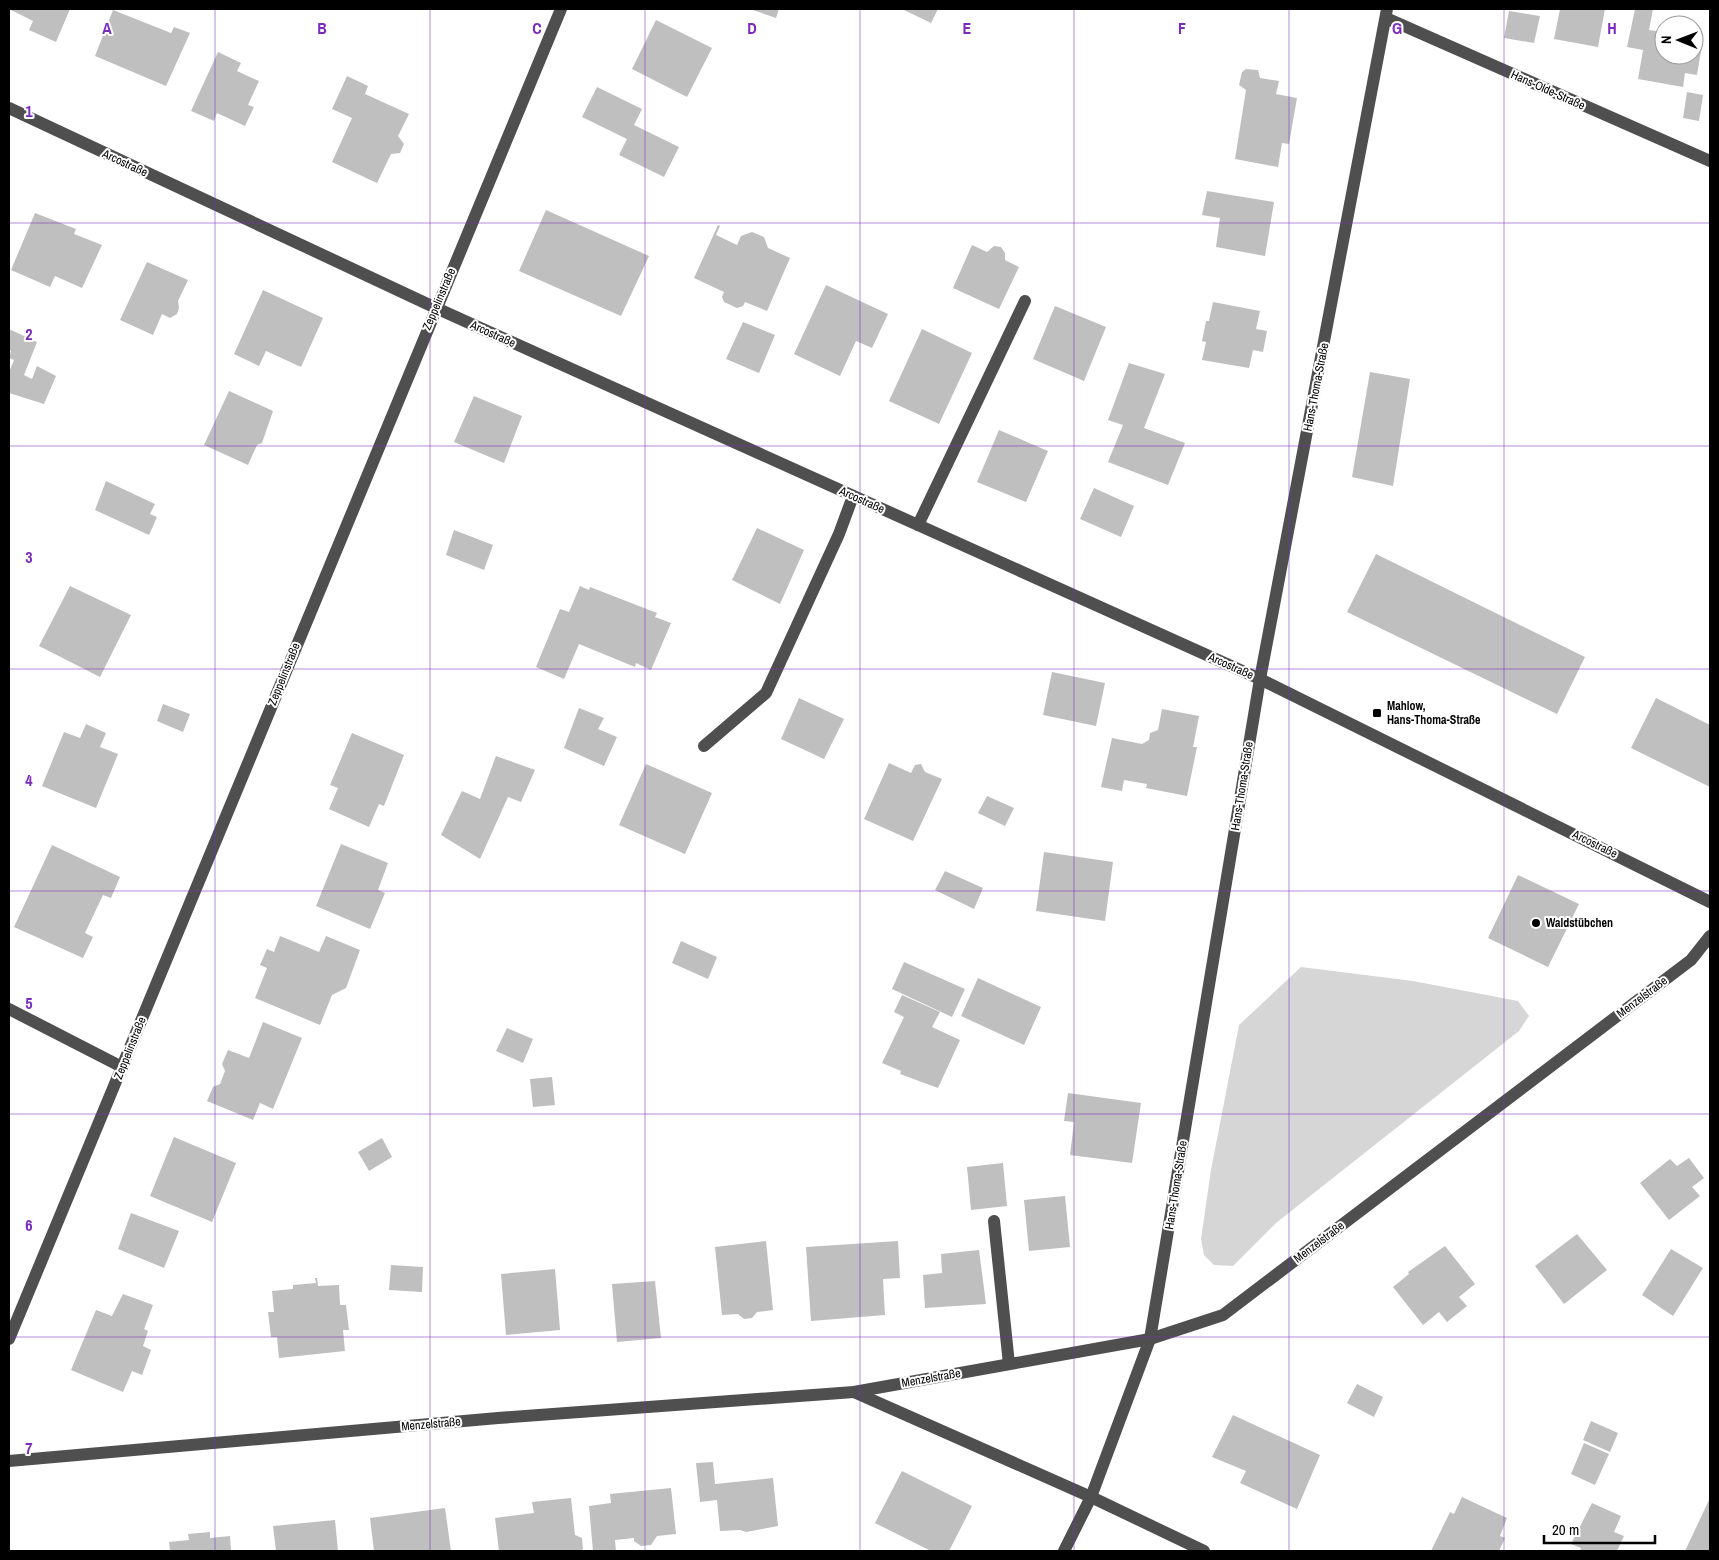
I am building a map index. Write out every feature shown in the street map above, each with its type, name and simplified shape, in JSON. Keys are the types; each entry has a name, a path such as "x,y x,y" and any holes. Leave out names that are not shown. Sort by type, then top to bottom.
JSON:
{"street":[{"name":"Zeppelinstraße","path":"9,1339 561,9"},
{"name":"Hans-Olde-Straße","path":"1387,13 1710,161"},
{"name":"Hans-Thoma-Straße","path":"1064,1551 1092,1497 1150,1339 1260,679 1387,13"},
{"name":"Arcostraße","path":"9,108 436,308 1260,679 1710,902"},
{"path":"918,525 1025,302"},
{"path":"704,746 766,693 840,534 853,496"},
{"name":"Menzelstraße","path":"9,1461 498,1418 854,1392 1150,1339 1223,1315 1691,960 1710,936"},
{"path":"9,1009 122,1067"},
{"path":"994,1221 1009,1364"},
{"name":"Menzelstraße","path":"854,1392 1092,1497 1204,1551"}],"shaded area":[{"path":"1301,967 1413,981 1518,1001 1529,1016 1519,1031 1276,1223 1233,1266 1214,1265 1204,1255 1201,1239 1211,1170 1239,1025"}],"building":[{"path":"9,9 70,9 56,42 29,30 33,21"},
{"path":"750,9 779,9 776,18"},
{"path":"902,9 938,9 931,23"},
{"path":"1560,9 1605,9 1598,47 1554,39"},
{"path":"1635,9 1653,9 1649,30 1654,31 1654,65 1699,65 1697,75 1685,73 1683,87 1638,79 1643,50 1627,47"},
{"path":"113,10 171,33 174,27 190,33 166,86 95,56"},
{"path":"1509,11 1540,16 1534,43 1504,38"},
{"path":"656,20 712,48 687,97 632,69"},
{"path":"218,52 241,63 237,71 259,81 248,105 254,107 245,126 217,113 214,121 191,111"},
{"path":"1246,69 1258,70 1260,78 1279,81 1276,94 1297,98 1289,144 1282,143 1278,167 1235,159 1246,90 1239,85 1242,72"},
{"path":"347,76 368,86 365,94 409,114 398,136 404,144 400,153 391,154 377,183 332,162 352,118 332,109"},
{"path":"597,87 642,109 634,125 679,147 664,177 619,155 627,139 582,117"},
{"path":"1687,92 1703,95 1699,121 1683,118"},
{"path":"1207,191 1274,202 1265,256 1216,247 1220,218 1202,215"},
{"path":"546,210 649,256 621,316 519,271"},
{"path":"35,213 76,229 74,234 102,245 82,288 55,276 50,287 11,270"},
{"path":"718,225 720,226 716,235 737,245 741,236 752,232 764,237 768,248 790,258 767,311 745,302 743,306 737,308 724,302 722,297 724,292 694,278"},
{"path":"972,245 987,252 994,246 1001,247 1005,253 1005,260 1019,267 999,309 953,288"},
{"path":"147,262 188,280 178,301 179,308 177,314 170,318 162,314 153,335 120,320"},
{"path":"826,285 888,314 872,348 856,341 840,376 794,354"},
{"path":"263,290 323,318 301,367 266,351 259,366 234,354"},
{"path":"1213,302 1260,311 1256,329 1267,331 1263,352 1253,350 1249,368 1202,360 1206,342 1202,341 1206,321 1209,321"},
{"path":"1055,306 1106,327 1084,381 1033,359"},
{"path":"743,322 775,335 759,373 726,359"},
{"path":"9,329 37,342 24,375 32,379 37,366 56,376 44,404 9,393 9,372 14,360 9,358 11,351 9,350"},
{"path":"922,329 972,353 939,424 889,401"},
{"path":"1129,363 1165,374 1144,428 1185,443 1168,485 1108,462 1123,425 1108,420"},
{"path":"1370,372 1410,379 1393,486 1352,477"},
{"path":"229,391 273,411 262,443 257,445 248,465 204,445"},
{"path":"474,396 522,416 504,463 454,442"},
{"path":"999,430 1048,451 1026,502 977,482"},
{"path":"106,481 155,504 150,514 157,517 149,535 95,510"},
{"path":"1094,488 1134,506 1121,537 1080,519"},
{"path":"757,528 804,550 780,604 732,580"},
{"path":"454,530 493,545 484,570 446,555"},
{"path":"1376,554 1585,657 1557,714 1347,612"},
{"path":"70,586 131,615 100,677 39,646"},
{"path":"580,586 589,590 590,587 657,613 655,617 671,623 651,670 636,663 635,667 579,644 564,679 536,667 560,609 569,612"},
{"path":"1052,672 1105,683 1096,726 1043,715"},
{"path":"799,698 844,719 824,759 781,739"},
{"path":"1656,698 1710,725 1710,787 1631,748"},
{"path":"163,704 190,714 183,732 157,721"},
{"path":"579,708 604,718 598,729 617,737 604,766 564,748"},
{"path":"1162,709 1199,716 1193,747 1197,747 1187,796 1146,788 1147,784 1124,780 1122,791 1101,787 1112,738 1142,744 1149,740 1150,733 1158,730"},
{"path":"86,724 106,733 100,747 118,754 96,808 42,786 64,732 80,738"},
{"path":"352,733 404,755 384,806 379,804 369,827 329,809 338,788 330,785"},
{"path":"496,756 535,770 521,802 508,797 480,859 441,835 462,791 480,799"},
{"path":"889,763 911,773 915,765 921,764 925,772 942,779 913,841 864,819"},
{"path":"646,764 712,793 685,854 619,825"},
{"path":"987,796 1014,808 1005,826 978,813"},
{"path":"341,844 388,863 378,890 385,893 370,929 316,906"},
{"path":"52,845 120,877 111,898 103,895 85,933 93,937 83,958 14,927"},
{"path":"1044,852 1113,862 1105,921 1036,911"},
{"path":"945,871 983,888 974,909 935,890"},
{"path":"1518,875 1579,904 1548,967 1488,938"},
{"path":"280,936 319,952 326,936 360,950 346,988 332,995 320,1025 255,998 267,968 260,965 267,949 274,952"},
{"path":"681,941 717,957 708,979 672,963"},
{"path":"904,962 965,989 952,1017 892,989"},
{"path":"978,978 1041,1007 1024,1045 961,1016"},
{"path":"902,995 940,1012 932,1027 960,1040 938,1088 900,1074 901,1071 882,1063 904,1017 894,1012"},
{"path":"263,1022 302,1038 273,1109 260,1103 253,1120 207,1101 213,1087 220,1084 225,1071 222,1064 228,1050 249,1058"},
{"path":"507,1028 533,1039 523,1063 496,1051"},
{"path":"552,1077 555,1105 533,1107 530,1079"},
{"path":"1068,1093 1141,1103 1132,1163 1070,1155 1074,1122 1064,1121"},
{"path":"174,1137 236,1163 212,1222 150,1196"},
{"path":"382,1138 392,1157 369,1171 358,1152"},
{"path":"1689,1158 1704,1178 1692,1187 1700,1196 1669,1220 1640,1183 1670,1159 1677,1166"},
{"path":"1003,1163 1007,1206 971,1210 967,1167"},
{"path":"1065,1196 1070,1247 1029,1251 1024,1200"},
{"path":"131,1213 179,1231 164,1268 118,1249"},
{"path":"1577,1234 1607,1270 1564,1304 1535,1266"},
{"path":"766,1241 773,1310 757,1312 752,1318 744,1319 738,1314 722,1315 715,1247"},
{"path":"898,1241 900,1278 883,1279 885,1315 811,1321 806,1247"},
{"path":"1445,1246 1475,1284 1459,1297 1467,1306 1447,1322 1439,1312 1423,1325 1393,1287 1409,1274 1408,1272"},
{"path":"1671,1249 1703,1268 1673,1316 1642,1295"},
{"path":"979,1250 986,1304 925,1308 923,1275 942,1273 941,1254"},
{"path":"391,1265 423,1267 422,1292 389,1290"},
{"path":"555,1269 560,1330 506,1335 501,1274"},
{"path":"315,1278 317,1278 318,1286 339,1285 340,1305 346,1305 349,1330 343,1330 345,1351 279,1358 277,1337 271,1337 268,1312 274,1312 272,1291 293,1289 293,1285 316,1283"},
{"path":"655,1281 661,1338 617,1342 612,1284"},
{"path":"123,1294 153,1305 144,1329 148,1331 143,1346 151,1350 142,1375 132,1371 123,1392 71,1370 96,1310 112,1316"},
{"path":"1357,1384 1383,1397 1374,1417 1347,1403"},
{"path":"1233,1415 1320,1455 1297,1509 1240,1483 1246,1471 1212,1457"},
{"path":"1591,1421 1618,1433 1610,1452 1583,1440"},
{"path":"1584,1443 1609,1454 1595,1485 1571,1474"},
{"path":"713,1462 715,1484 773,1478 778,1526 746,1532 740,1530 720,1531 717,1500 700,1502 696,1463"},
{"path":"902,1471 972,1506 949,1551 931,1551 875,1523"},
{"path":"671,1488 676,1534 657,1536 651,1545 641,1546 634,1541 634,1538 615,1540 616,1551 593,1551 589,1506 611,1503 610,1494"},
{"path":"1462,1497 1507,1518 1500,1536 1505,1538 1499,1551 1431,1551 1450,1512 1454,1514"},
{"path":"571,1498 575,1535 582,1538 583,1549 580,1551 499,1551 495,1518 534,1513 532,1502"},
{"path":"1710,1498 1710,1551 1685,1551"},
{"path":"1592,1503 1621,1516 1614,1532 1624,1536 1617,1551 1580,1551 1581,1548 1571,1544"},
{"path":"445,1508 451,1551 374,1551 370,1518"},
{"path":"335,1520 338,1551 276,1551 273,1526"},
{"path":"210,1532 210,1538 230,1536 231,1551 170,1551 169,1542 189,1540 188,1534"}],"place":[{"name":"Mahlow, Hans-Thoma-Straße","path":"1377,713"},
{"name":"Waldstübchen","path":"1536,923"}]}
